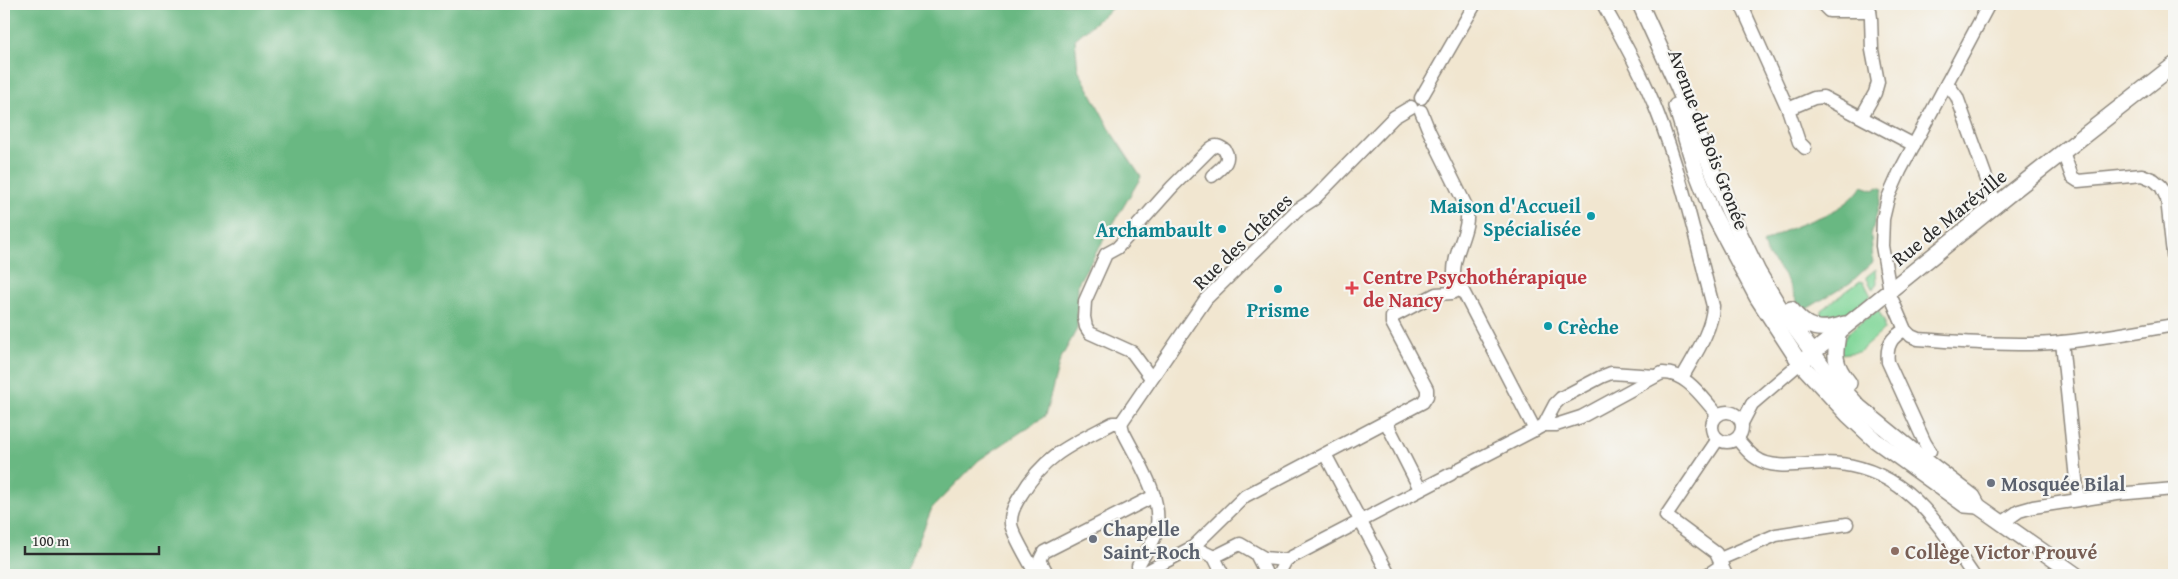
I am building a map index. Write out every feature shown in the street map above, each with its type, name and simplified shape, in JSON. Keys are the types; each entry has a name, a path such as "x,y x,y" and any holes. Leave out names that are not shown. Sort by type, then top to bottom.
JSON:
{"main road":[{"name":"Avenue du Bois Gronée","path":"1633,4 1674,98 1695,168 1712,212 1753,289 1800,363 1848,415 1876,440 1961,502 1978,506"},
{"name":"Avenue du Bois Gronée","path":"1640,4 1678,87 1728,209 1758,272 1812,353 1859,407 1918,456 1973,497 1978,506"},
{"name":"Rue de Maréville","path":"1800,363 1889,290 2174,65"},
{"path":"1728,209 1737,214 1760,260 1800,320 1809,326 1817,328 1843,327 1835,357 1836,365 1840,373 1856,392 1859,407"},
{"path":"1978,506 2076,575"}],"street":[{"path":"1475,4 1418,106 1466,206 1468,214 1467,227 1454,268 1454,274 1460,288 1540,427"},
{"path":"1602,4 1658,113 1675,165 1713,306 1713,316 1708,329 1682,378"},
{"path":"1741,4 1788,109 1799,142 1805,148"},
{"path":"1824,4 1824,7 1829,11 1867,7 1878,82 1876,93 1862,116"},
{"path":"1989,4 1888,198 1881,228 1884,264 1889,290 1905,330 1911,336 1918,338 1976,343 2026,344 2062,342 2174,325"},
{"path":"1947,83 1956,97 1996,205"},
{"path":"1788,109 1814,98 1823,97 1914,145"},
{"name":"Rue des Chênes","path":"1121,423 1206,299 1297,210 1314,199 1394,117 1418,106"},
{"path":"1151,378 1132,352 1090,333 1086,327 1084,317 1085,301 1106,254 1117,248 1130,235 1172,187 1210,149 1214,146 1219,146 1225,150 1228,159 1212,176"},
{"path":"2063,152 2072,177 2078,180 2142,175 2154,180 2161,186 2166,199 2174,263"},
{"path":"1036,575 1011,527 1010,516 1015,504 1032,477 1060,450 1113,423 1121,423 1154,496 1157,526 1151,545 1138,566 1140,575 1197,543 1244,496 1424,402 1428,392 1392,323 1392,317 1436,294 1452,293 1460,288"},
{"path":"1905,330 1890,342 1888,362 1930,451"},
{"path":"2062,342 2078,499"},
{"name":"Rue de Maréville","path":"1742,424 1752,404 1800,363"},
{"path":"1540,427 1561,398 1610,373 1655,376 1667,373 1682,378 1692,386 1718,415"},
{"path":"1214,557 1240,544 1264,558 1286,560 1540,427 1581,417 1644,384 1655,376"},
{"name":"Rue de Maréville","path":"1731,413 1752,404"},
{"path":"1731,413 1737,416 1742,424 1742,432 1737,439 1728,443 1718,439 1712,429 1718,415 1731,413"},
{"path":"1386,422 1420,489"},
{"path":"1718,439 1666,516 1709,547 1723,566"},
{"path":"1737,439 1754,458 1770,464 1841,464 1864,469 1889,479 1911,494 1929,513 1973,575"},
{"path":"1324,454 1389,575"},
{"path":"2002,524 2024,509 2078,499 2174,489"},
{"path":"1048,575 1040,560 1044,552 1154,496"},
{"path":"1707,575 1776,535 1847,524"},
{"path":"1197,543 1214,557 1224,575"},
{"path":"1256,554 1267,575"},
{"path":"1278,575 1286,560"}],"green space":[{"path":"4,4 1117,4 1075,39 1078,69 1113,135 1141,177 1078,283 1077,329 1060,360 1045,416 979,460 932,508 905,575 4,575"},
{"path":"1862,186 1874,190 1878,187 1883,189 1871,236 1873,262 1850,283 1803,311 1783,274 1768,255 1763,243 1783,232 1836,209 1846,203"},
{"path":"1876,269 1877,283 1873,290 1866,277"},
{"path":"1860,281 1864,282 1871,296 1833,322 1821,323 1821,310"},
{"path":"1878,310 1884,321 1884,330 1859,352 1839,354 1844,340 1853,328"}],"place":[{"name":"Maison d'Accueil Spécialisée","path":"1591,216"},
{"name":"Archambault","path":"1222,229"},
{"name":"Centre Psychothérapique de Nancy","path":"1352,288"},
{"name":"Prisme","path":"1278,289"},
{"name":"Crèche","path":"1548,326"},
{"name":"Mosquée Bilal","path":"1991,483"},
{"name":"Chapelle Saint-Roch","path":"1093,539"},
{"name":"Collège Victor Prouvé","path":"1895,551"}]}
